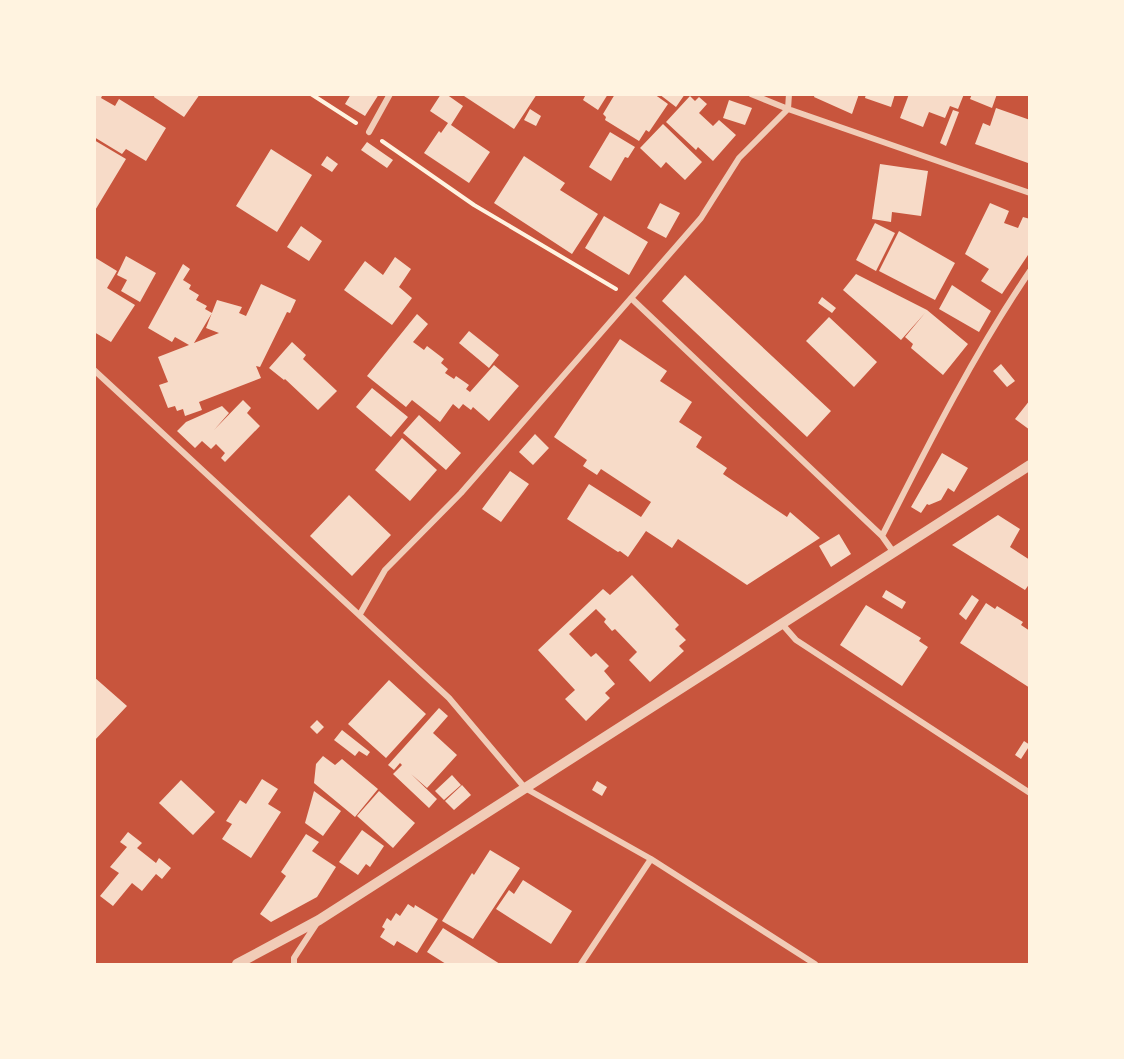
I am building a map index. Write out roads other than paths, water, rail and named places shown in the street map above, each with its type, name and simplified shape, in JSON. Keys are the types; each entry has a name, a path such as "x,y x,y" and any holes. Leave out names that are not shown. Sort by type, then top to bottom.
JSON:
{"street":[{"path":"369,132 390,94"},
{"path":"751,94 1029,193"},
{"path":"360,614 385,570 461,493 701,218 739,158 788,109 789,94"},
{"path":"882,536 943,415 1029,271"},
{"path":"631,298 882,536 894,553"},
{"path":"94,370 449,698 525,788 651,859 815,964"},
{"path":"237,964 319,920 1029,465"},
{"path":"782,624 796,640 1029,793"},
{"path":"581,964 651,859"},
{"path":"294,964 294,958 319,920"}]}
